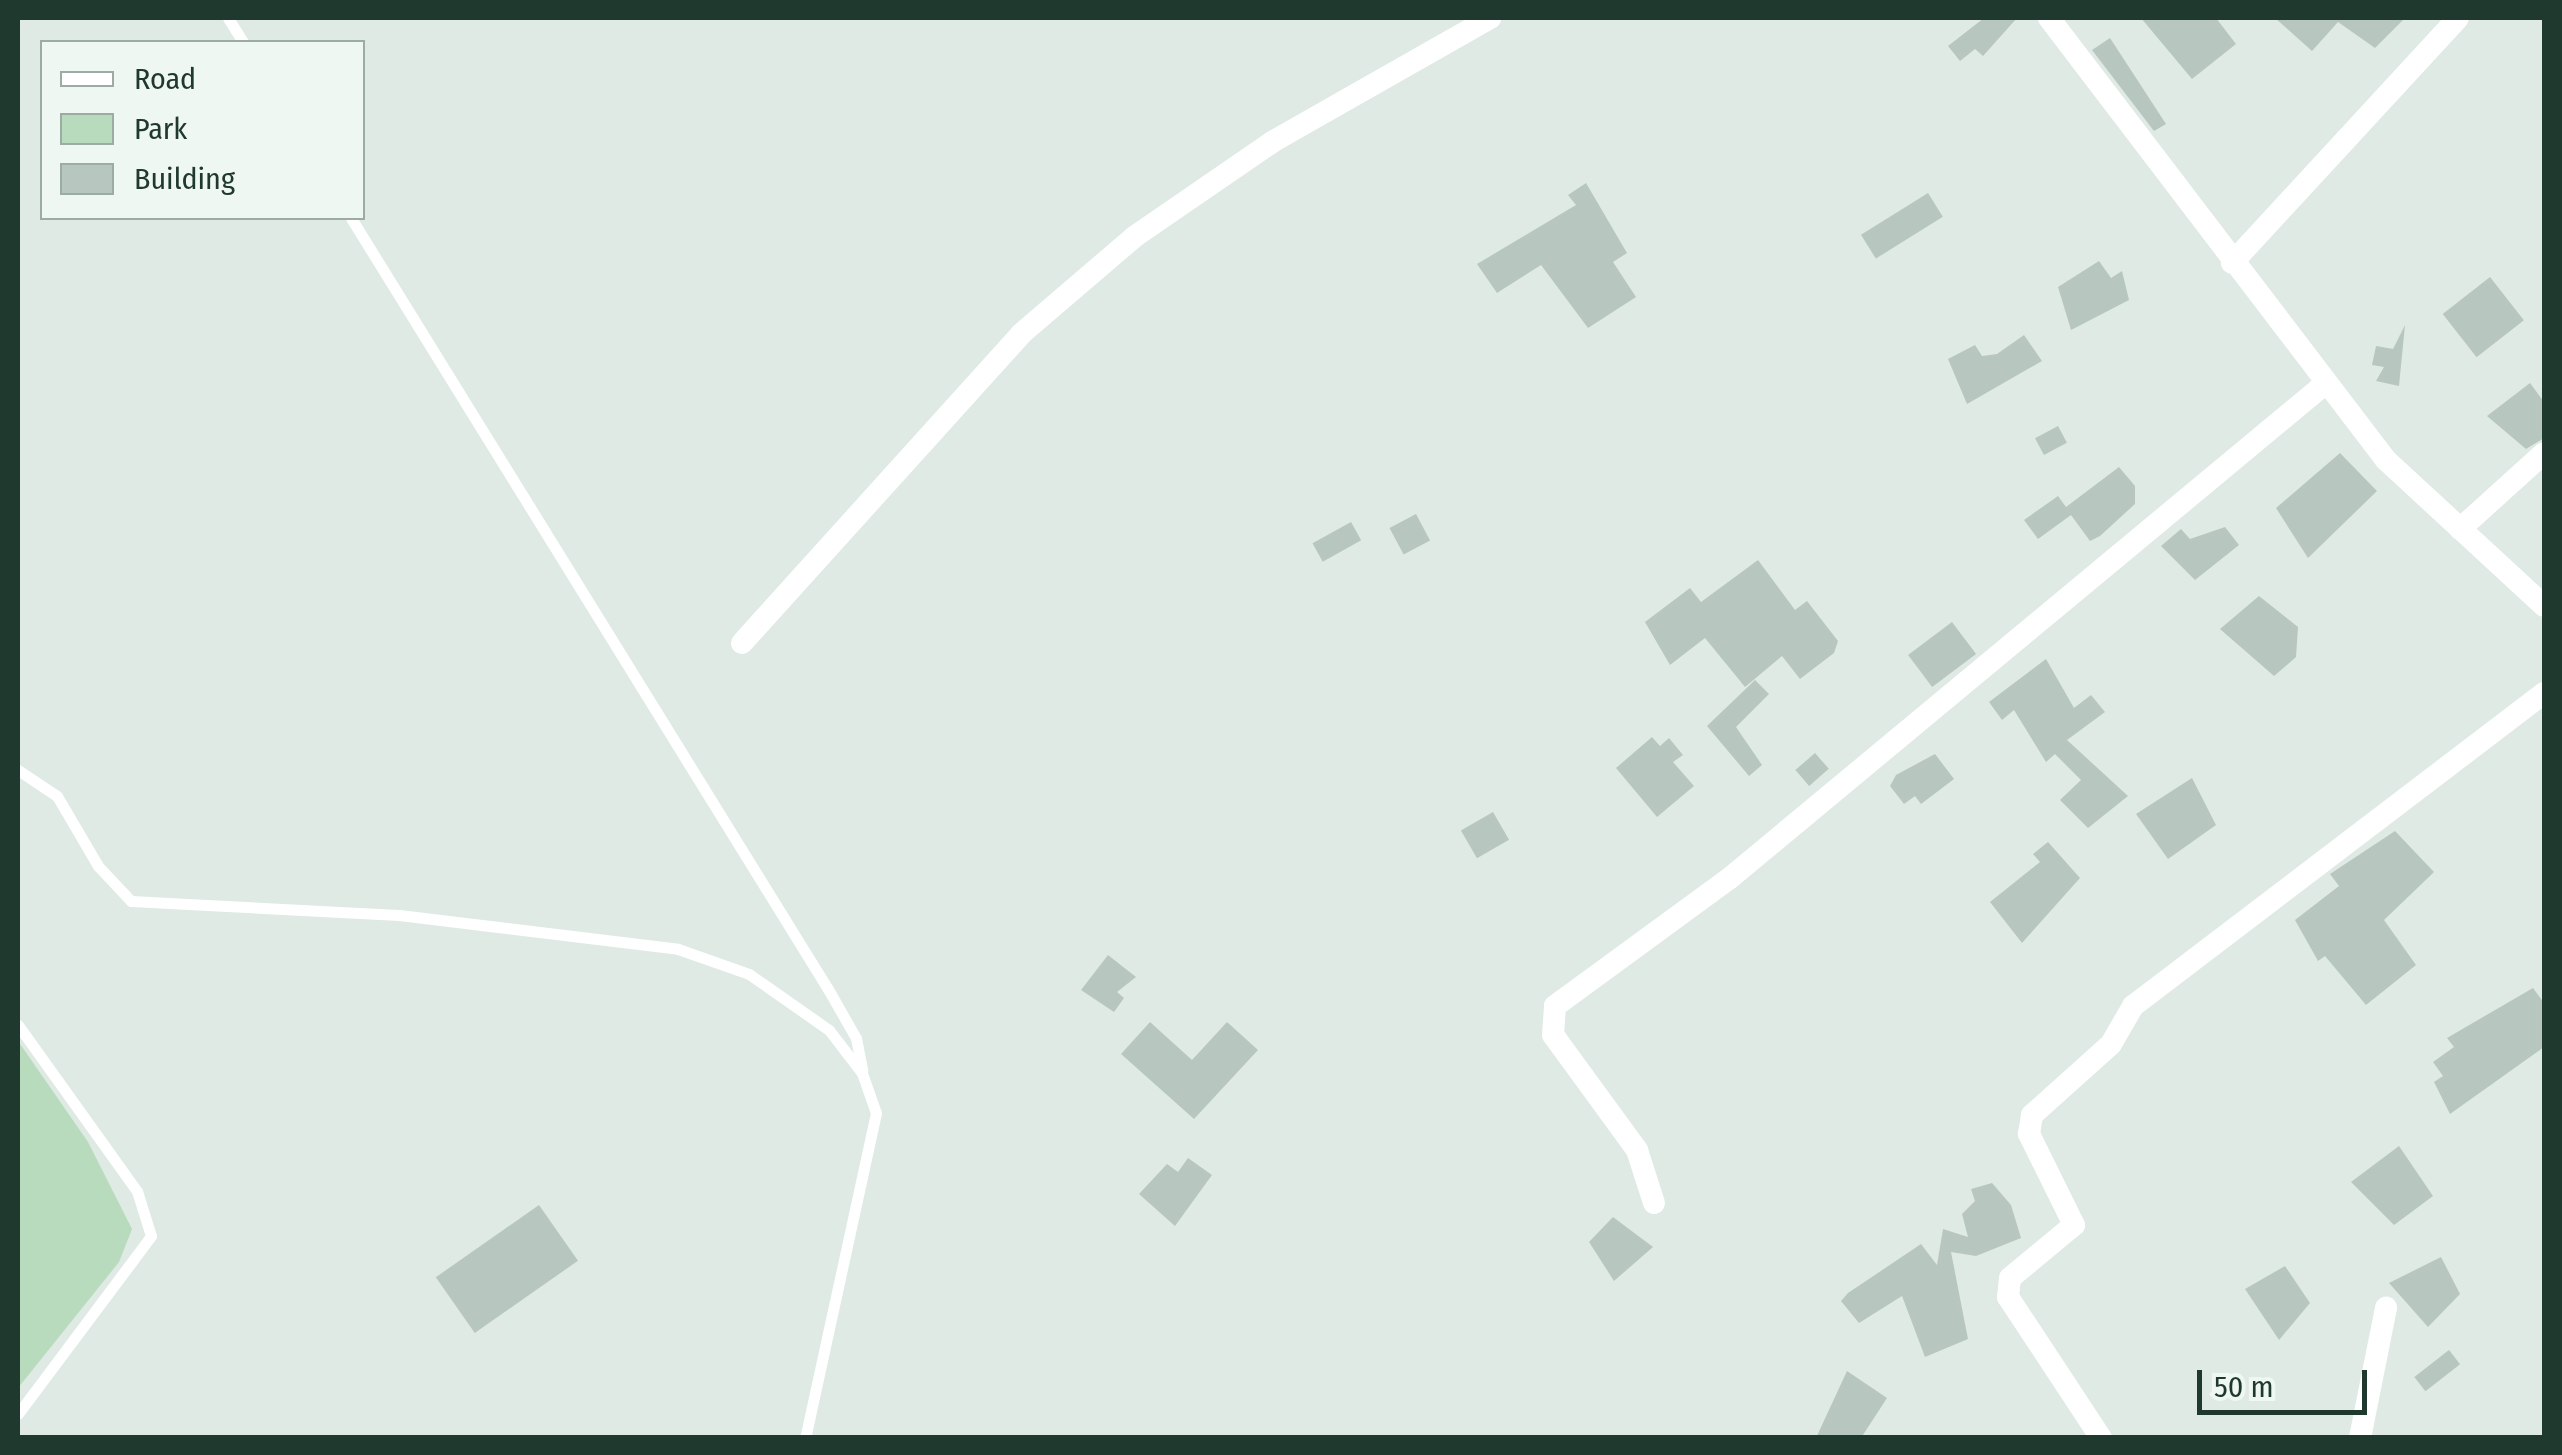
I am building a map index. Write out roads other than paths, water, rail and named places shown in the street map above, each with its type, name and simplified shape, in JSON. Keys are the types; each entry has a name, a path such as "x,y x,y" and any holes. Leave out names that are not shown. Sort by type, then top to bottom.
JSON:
{"street":[{"path":"742,643 1021,334 1134,238 1272,142 1490,18"},
{"path":"2049,18 2232,263 2386,460 2544,606"},
{"path":"2232,263 2458,18"},
{"path":"1654,1204 1637,1150 1553,1035 1555,1006 1722,885 2326,383"},
{"path":"2460,529 2544,453"},
{"path":"2102,1438 2008,1298 2010,1278 2074,1225 2030,1134 2032,1115 2105,1051 2133,1006 2544,693"},
{"path":"2360,1438 2386,1308"}],"lane":[{"path":"228,18 242,40"},
{"path":"353,220 856,1038 862,1073 876,1113 805,1438"},
{"path":"18,770 57,796 98,866 131,901 399,915 678,949 750,974 829,1030 862,1073"},
{"path":"18,1024 137,1191 150,1236 128,1278 18,1414"}]}
